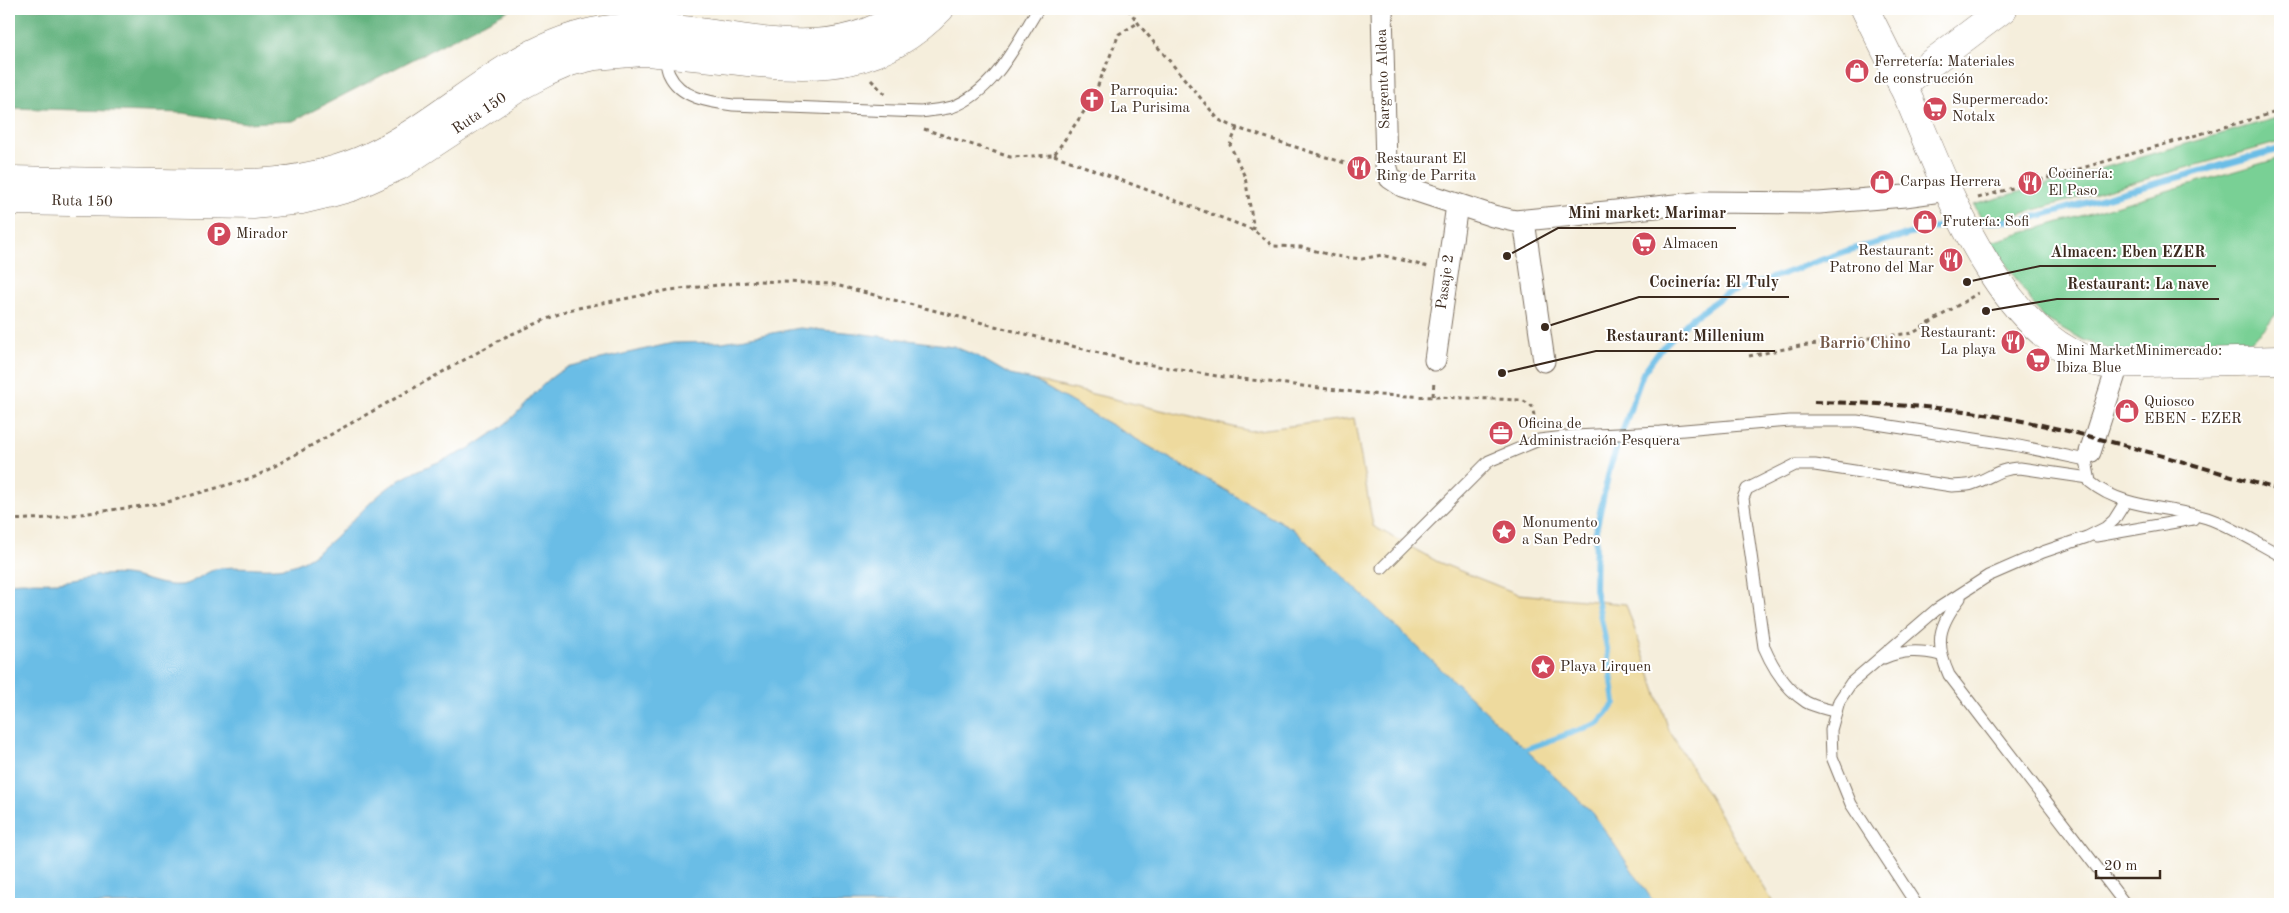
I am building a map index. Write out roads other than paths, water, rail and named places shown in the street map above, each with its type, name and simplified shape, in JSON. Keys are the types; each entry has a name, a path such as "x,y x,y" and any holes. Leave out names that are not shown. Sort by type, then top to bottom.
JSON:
{"main road":[{"name":"Ruta 150","path":"9,180 244,184 295,180 346,166 372,156 396,143 529,55 578,35 603,30 648,27 774,42 818,44 852,38 869,32 908,9"},
{"name":"Ruta 150","path":"9,201 253,205 318,196 352,187 399,166 524,84 555,69 595,56 618,52 665,53 783,66 815,66 852,62 868,57 899,42 916,31 940,9"},
{"path":"1865,9 1902,86 1953,201 1976,246 1998,281 2038,329 2065,351 2092,362 2118,365 2279,356"},
{"path":"1902,86 2003,9"}],"street":[{"name":"Sargento Aldea","path":"1382,9 1386,165 1390,178 1402,186 1458,205"},
{"path":"1458,205 1507,220 1524,221 1706,202 1953,201"},
{"name":"Pasaje 2","path":"1435,360 1446,273 1458,205"},
{"path":"1524,221 1544,361"},
{"path":"2088,456 2118,365"}],"lane":[{"path":"665,53 668,73 678,89 705,101 733,105 921,112 951,107 972,97 1001,69 1038,9"},
{"path":"1382,568 1489,462 1539,440 1790,421 1857,421 2088,456 2090,482 2100,490 2126,501 2207,518 2280,554"},
{"path":"1836,712 1807,702 1786,683 1773,667 1764,647 1743,498 1747,489 1796,465 1815,465 1952,486 1972,484 1998,470 2010,468 2089,478"},
{"path":"1916,904 1851,804 1832,757 1831,730 1839,700 1851,683 1937,609 1988,576 2105,528 2114,520 2126,501"},
{"path":"2087,537 2188,519 2207,518"},
{"path":"1966,591 1948,614 1941,636 1940,655 1949,675 2126,904"},
{"path":"1874,662 1895,653 1916,651 1940,655"}],"water":[{"path":"800,328 856,333 953,346 979,357 1010,375 1033,380 1293,529 1593,813 1655,904 9,904 9,583 58,582 116,574 167,585 181,585 192,582 206,573 217,569 231,567 276,568 294,565 306,560 329,543 374,500 401,479 463,452 500,428 550,379 570,366 673,343 723,342"}],"waterway":[{"path":"1971,223 2024,220 2280,149"},
{"path":"1526,749 1599,723 1615,703 1608,653 1595,589 1596,530 1610,467 1643,373 1659,351 1691,319 1724,295 1846,251 1944,225 1956,224"}],"railway":[{"path":"1814,402 1927,407 2004,418 2124,445 2280,490"}],"place":[{"name":"Ferretería: Materiales de construcción","path":"1857,71"},
{"name":"Parroquia: La Purisima","path":"1092,100"},
{"name":"Supermercado: Notalx","path":"1935,109"},
{"name":"Restaurant El Ring de Parrita","path":"1359,168"},
{"name":"Carpas Herrera","path":"1882,182"},
{"name":"Cocinería: El Paso","path":"2030,183"},
{"name":"Frutería: Sofi","path":"1925,222"},
{"name":"Mirador","path":"219,234"},
{"name":"Almacen","path":"1644,244"},
{"name":"Mini market: Marimar","path":"1507,256"},
{"name":"Restaurant: Patrono del Mar","path":"1951,260"},
{"name":"Almacen: Eben EZER","path":"1967,282"},
{"name":"Restaurant: La nave","path":"1986,311"},
{"name":"Cocinería: El Tuly","path":"1545,327"},
{"name":"Restaurant: La playa","path":"2013,342"},
{"name":"Mini MarketMinimercado: Ibiza Blue","path":"2038,360"},
{"name":"Restaurant: Millenium","path":"1502,373"},
{"name":"Quiosco EBEN - EZER","path":"2127,411"},
{"name":"Oficina de Administración Pesquera","path":"1501,433"},
{"name":"Monumento a San Pedro","path":"1504,532"},
{"name":"Playa Lirquen","path":"1543,667"}],"district":[{"name":"Barrio Chino","path":"1865,344"}]}
